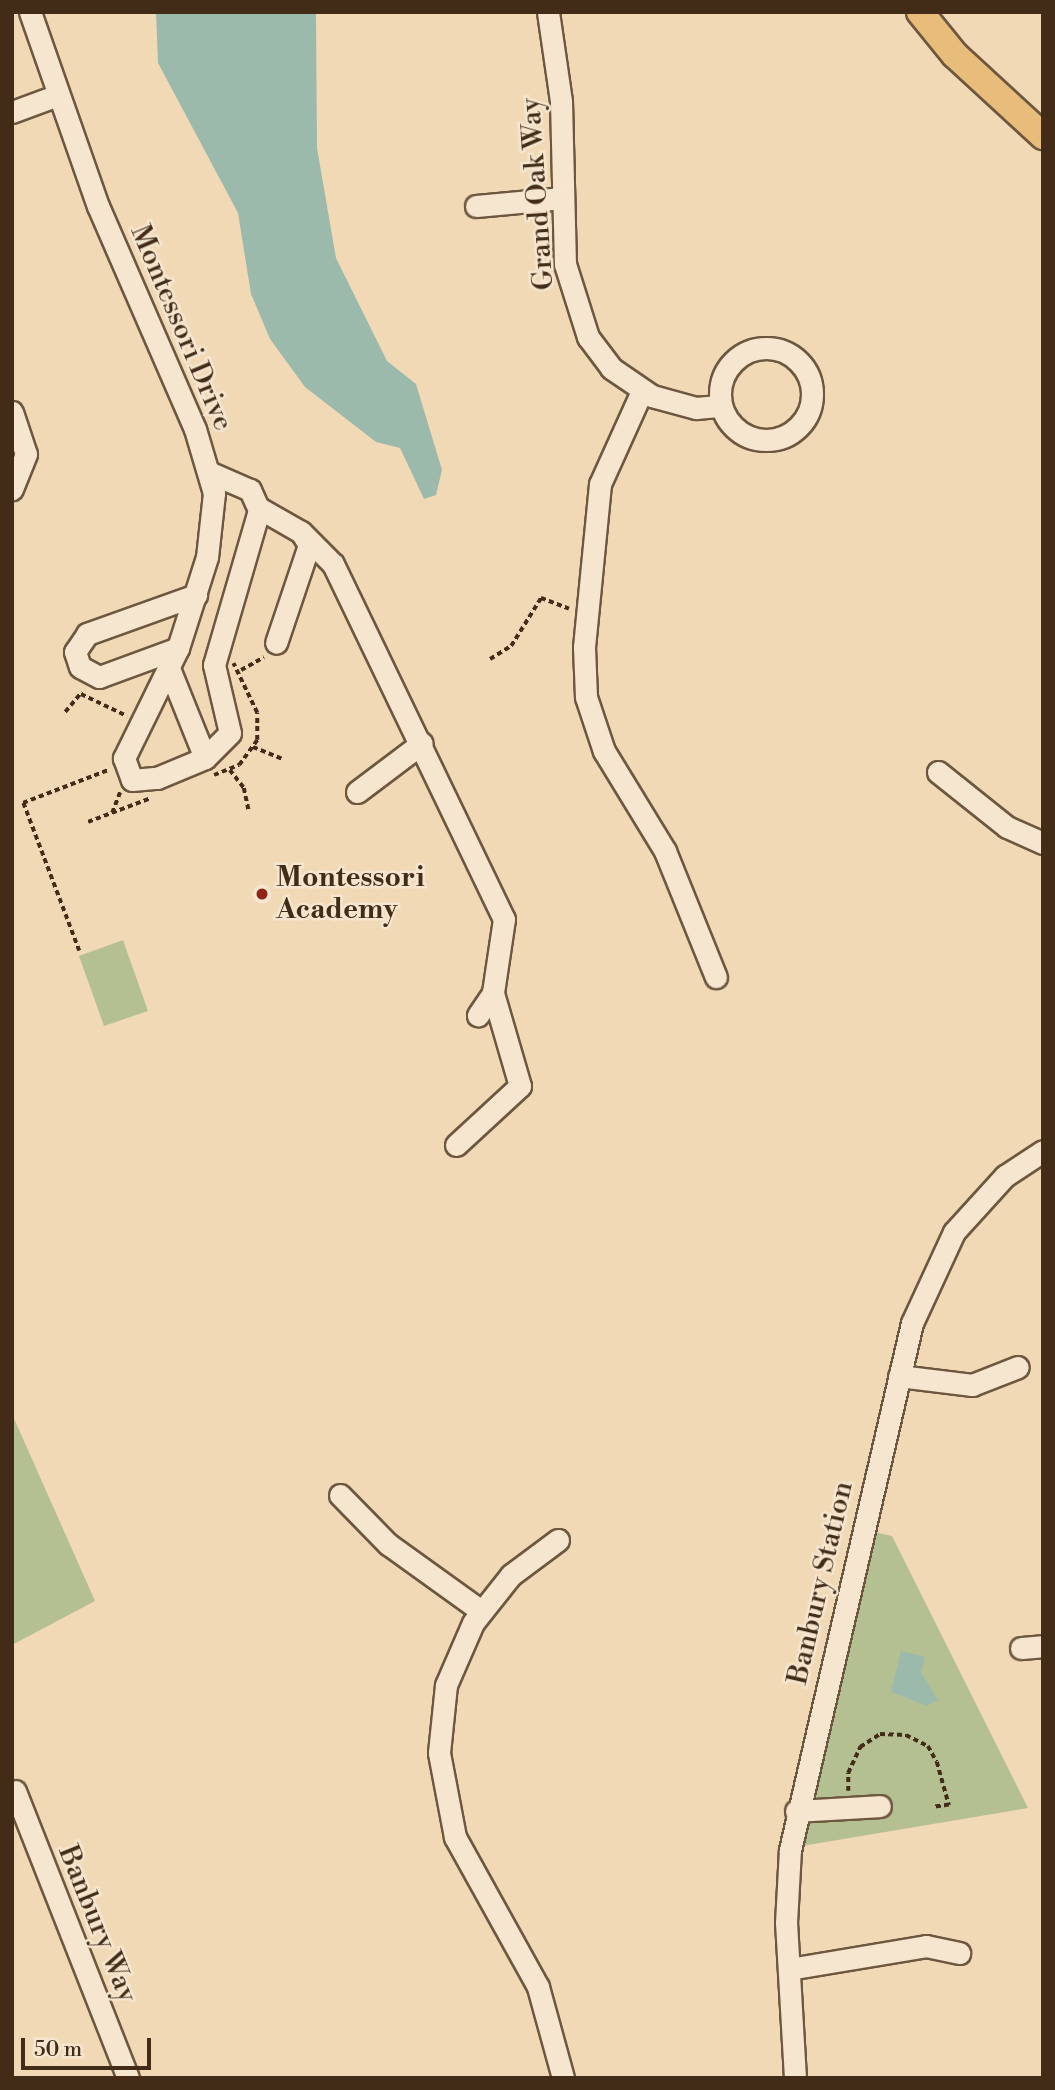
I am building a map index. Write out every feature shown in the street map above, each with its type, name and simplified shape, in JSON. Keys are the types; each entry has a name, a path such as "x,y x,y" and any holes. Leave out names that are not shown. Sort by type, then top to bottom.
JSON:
{"main road":[{"path":"920,12 956,55 1043,136"}],"street":[{"name":"Montessori Drive","path":"30,12 58,95 211,473 214,526 196,595 170,671 123,764"},
{"name":"Grand Oak Way","path":"548,12 561,101 565,264 578,314 604,360 642,391 678,405 721,406"},
{"path":"12,112 58,95"},
{"path":"476,206 563,198"},
{"path":"750,350 785,352 810,378 808,412 778,439 746,436 721,406 723,377 750,350"},
{"path":"642,391 601,477 583,670 592,723 665,851 716,977"},
{"path":"12,412 26,454 12,489"},
{"path":"211,473 250,490 259,508 301,533 333,564 422,743 505,919 493,993 478,1015"},
{"path":"123,764 129,779 144,781 205,758 230,733 214,665 259,508"},
{"path":"276,643 308,550 301,533"},
{"path":"178,648 86,685 75,656 84,636 196,595"},
{"path":"170,671 205,758"},
{"path":"357,792 422,743"},
{"path":"938,772 1007,827 1043,843"},
{"path":"456,1144 520,1086 493,993"},
{"name":"Banbury Station","path":"795,2078 786,1881 796,1811 898,1376 917,1307 943,1248 999,1182 1043,1151"},
{"path":"898,1376 972,1385 1018,1367"},
{"path":"340,1495 388,1544 480,1611"},
{"path":"558,1539 528,1559 480,1611 446,1685 439,1731 442,1794 461,1848 538,1987 563,2078"},
{"path":"1021,1648 1043,1646"},
{"name":"Banbury Way","path":"15,1791 128,2078"},
{"path":"796,1811 880,1806"},
{"path":"789,1969 926,1946 959,1953"}],"path":[{"path":"491,659 511,646 541,598 587,616"},
{"path":"241,670 276,643"},
{"path":"65,712 86,685 144,723"},
{"path":"253,747 282,759"},
{"path":"79,951 23,803 123,764"},
{"path":"230,769 244,788 249,811"},
{"path":"849,1797 848,1773 860,1747 880,1734 906,1735 928,1746 937,1762 949,1805 935,1807"}],"green space":[{"path":"123,940 148,1011 104,1026 79,956"},
{"path":"12,1414 95,1601 12,1645"},
{"path":"874,1532 892,1536 1028,1808 802,1846"}],"shaded area":[{"path":"156,12 316,12 317,148 336,258 387,361 416,384 442,470 436,495 424,499 400,448 376,442 305,387 270,339 251,294 238,213 158,63"},
{"path":"901,1651 925,1657 921,1673 938,1700 927,1706 891,1692"}],"place":[{"name":"Montessori Academy","path":"262,894"}]}
